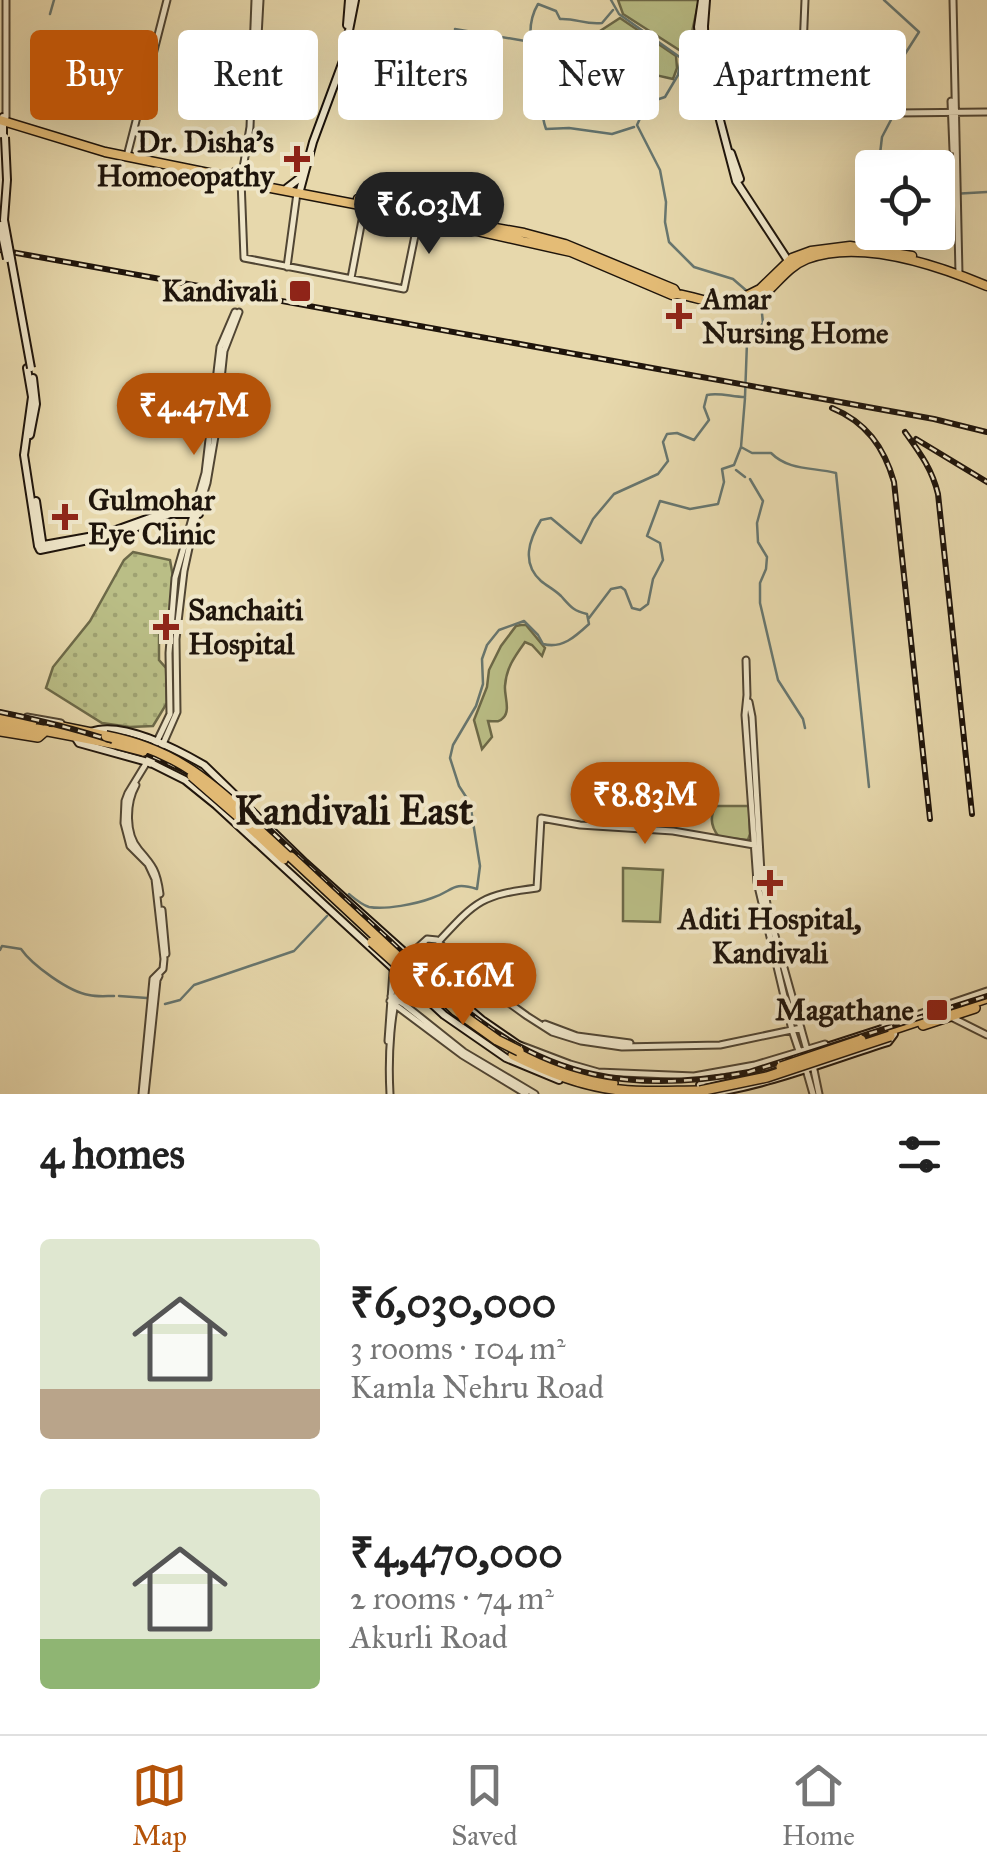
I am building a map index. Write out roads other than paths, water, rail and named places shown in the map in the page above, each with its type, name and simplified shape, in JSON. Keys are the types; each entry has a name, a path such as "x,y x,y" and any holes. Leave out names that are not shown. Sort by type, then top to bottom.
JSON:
{"highway":[{"path":"0,717 18,730"},
{"path":"0,717 133,742 175,758 209,781 268,834 286,844"},
{"path":"0,731 46,730 154,754 184,770 256,839 285,857"},
{"path":"246,804 249,818"},
{"path":"268,834 285,857 455,1017 570,1080 624,1090 703,1091 987,998"},
{"path":"892,1030 951,1017 987,998"},
{"path":"515,1050 586,1077 624,1085 703,1091"}],"main road":[{"path":"301,188 343,61 352,0"},
{"path":"704,0 700,44 729,162 736,182 792,262"},
{"path":"3,125 22,126 105,152 128,154"},
{"path":"3,125 301,188 571,252 672,295 730,304 742,302 762,291 792,262 811,251 850,246 888,251 958,271 987,284"},
{"path":"0,212 3,125"},
{"path":"3,125 4,220 29,368"},
{"path":"241,177 301,188"},
{"path":"0,225 36,404 28,458 41,547 104,534 178,510 195,514"},
{"path":"88,732 111,730 160,743 204,765 515,1050"},
{"path":"75,736 79,742 149,762 186,780 256,839 444,1016 496,1052 546,1076 570,1080"},
{"path":"373,952 388,936"},
{"path":"884,1028 892,1030 888,1042 811,1069 739,1089 703,1091 703,1081 804,1052 884,1028"}],"street":[{"path":"3,125 4,0"},
{"path":"128,154 167,0"},
{"path":"257,0 253,128 241,177 244,258 404,288 419,217"},
{"path":"805,0 801,97 806,114 987,112"},
{"path":"952,0 958,271"},
{"path":"288,266 301,188"},
{"path":"351,278 365,203"},
{"path":"143,1094 153,979 164,967 153,874 130,846 124,823 128,792 160,743 170,714 169,653 175,578 206,466 220,348 237,312"},
{"path":"746,660 745,716 770,926"},
{"path":"754,798 756,882 789,1001 792,1030 818,1094"},
{"path":"439,941 477,903 492,895 536,888 541,818 754,845"},
{"path":"388,1094 393,971 427,939 439,941 486,983 562,1032 616,1043 724,1043 801,1028"},
{"path":"393,1000 412,956"},
{"path":"393,1000 462,1055 526,1094"},
{"path":"393,1000 464,1052 535,1094"},
{"path":"789,1001 801,1028 804,1052"},
{"path":"951,1017 987,1035"},
{"path":"515,1050 598,1072 664,1076 719,1073 804,1052"}],"waterway":[{"path":"50,14 54,0"},
{"path":"611,0 619,14 681,58 678,75 665,97 647,103 637,125 660,170 669,242 694,267 733,279 748,292"},
{"path":"884,0 919,32 906,52"},
{"path":"613,10 602,23 591,23 560,19 556,11 538,4 530,32 543,117 546,129 612,134 634,127"},
{"path":"455,29 523,41"},
{"path":"880,150 891,120"},
{"path":"955,194 987,192"},
{"path":"349,894 366,906 384,908 425,900 457,886 477,889 480,866 470,803 459,786 450,758 453,745 476,706 487,645 499,630 524,621 543,644 550,645 568,641 589,624 587,614 572,608 531,567 530,543 537,528 541,520 551,518 581,543 593,519 614,494 658,474 668,461 663,442 667,434 677,433 694,440 709,420 704,407 707,395 745,397 747,342 763,323 758,301"},
{"path":"589,618 611,589 625,590 632,608 640,610 648,604 653,579 663,560 660,543 647,536 660,501 690,509 718,504 724,482 722,469 734,465 741,447 745,398"},
{"path":"741,447 752,453 771,453 793,466 836,473 869,787"},
{"path":"736,470 745,477"},
{"path":"750,479 763,501 757,523 758,542 767,557 760,583 760,603 778,680 805,728"},
{"path":"165,1004 180,1000 194,985 294,951 327,916"},
{"path":"0,950 2,946 21,949 33,963 71,989 95,996 114,996"},
{"path":"119,996 147,998"}],"railway":[{"path":"0,250 934,419 987,432"},
{"path":"832,408 872,437 894,482 930,819"},
{"path":"905,432 929,469 938,494 972,814"},
{"path":"916,439 987,482"},
{"path":"0,712 127,746 186,772 244,806 457,1003 524,1049 559,1064 630,1080 668,1081 749,1072 987,996"}],"place":[{"name":"Dr. Disha's Homoeopathy","path":"297,159"},
{"name":"Kandivali","path":"300,291"},
{"name":"Amar Nursing Home","path":"679,316"},
{"name":"Gulmohar Eye Clinic","path":"65,517"},
{"name":"Sanchaiti Hospital","path":"166,627"},
{"name":"Aditi Hospital, Kandivali","path":"770,883"},
{"name":"Magathane","path":"937,1010"}],"district":[{"name":"Kandivali East","path":"354,810"}]}
